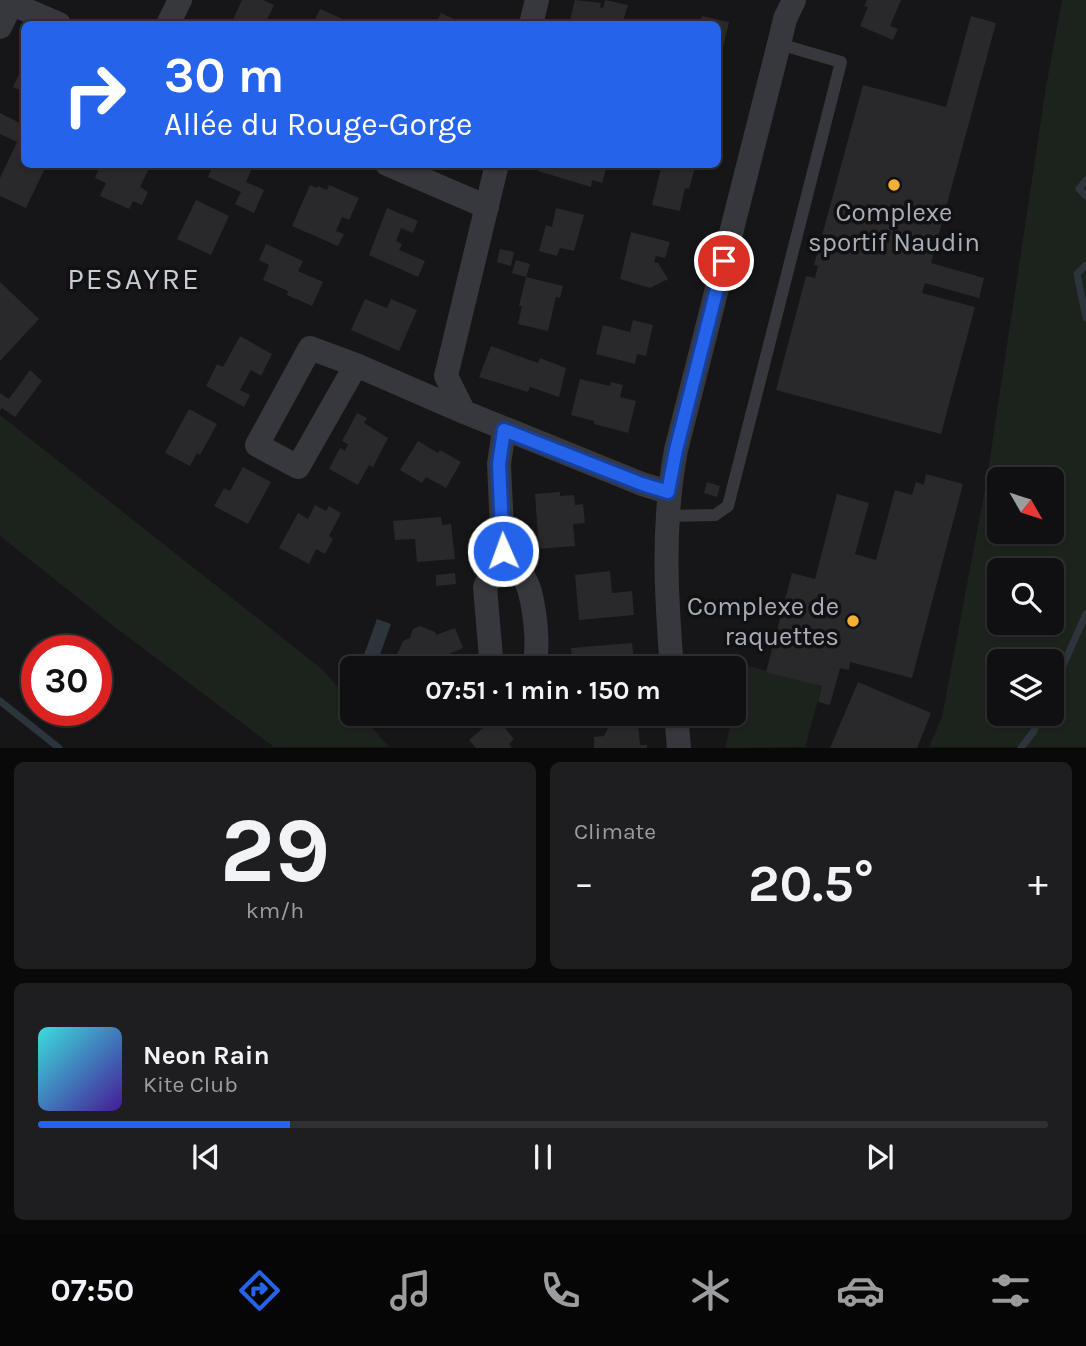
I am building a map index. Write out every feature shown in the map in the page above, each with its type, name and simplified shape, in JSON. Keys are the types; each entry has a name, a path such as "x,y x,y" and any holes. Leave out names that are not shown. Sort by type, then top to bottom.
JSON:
{"street":[{"path":"170,21 180,0"},
{"path":"532,21 537,0"},
{"path":"671,656 666,595 667,504 676,450 785,19 794,0"},
{"path":"0,27 9,1 52,21"},
{"path":"396,168 486,207"},
{"path":"464,412 446,376 496,168"},
{"path":"356,365 298,467 257,445 310,348 356,365 504,430 642,484 667,504"},
{"path":"491,656 485,586 503,551 499,464 504,430"},
{"path":"503,551 516,566 530,591 538,656"},
{"path":"677,726 679,747"}],"lane":[{"path":"667,504 715,515 727,506 841,62 779,44"}],"shaded area":[{"path":"1062,0 1086,0 1086,747 929,747 942,717 987,477 987,544 1064,544 1064,467 989,467 1046,87"},
{"path":"0,415 323,670 340,690 340,726 371,726 389,747 274,747 0,536"},
{"path":"377,619 391,624 379,656 364,655"},
{"path":"746,665 822,686 805,747 725,748 730,726 746,726"}],"building":[{"path":"242,0 263,0 274,5 266,21 232,21"},
{"path":"575,0 601,3 600,7 603,8 605,0 628,5 623,21 570,21"},
{"path":"867,0 901,0 890,26 898,29 893,40 860,26 868,7 864,6"},
{"path":"320,9 345,20 344,21 314,21"},
{"path":"441,13 459,21 437,21"},
{"path":"702,16 729,22 721,56 721,21 700,21"},
{"name":"Complexe sportif Naudin","path":"971,16 996,23 931,263 984,278 979,298 925,283 922,293 975,307 941,434 776,390 806,276 815,278 818,266 814,265 863,85 946,107"},
{"path":"21,70 21,91 13,87"},
{"path":"0,113 21,124 21,168 45,168 26,208 0,196 0,178 17,142 0,134"},
{"path":"99,168 149,168 140,187 148,192 142,205 133,201 129,209 100,196 106,183 95,178"},
{"path":"212,168 252,168 246,182 264,190 254,213 235,204 241,192 208,177"},
{"path":"539,168 606,169 602,183 592,180 591,187 538,171"},
{"path":"661,168 695,168 689,189 685,188 680,211 652,205"},
{"path":"310,185 327,190 329,185 359,198 349,220 342,217 336,231 344,234 338,246 292,226"},
{"path":"196,200 229,216 211,255 177,239"},
{"path":"387,208 418,221 413,233 401,228 396,241 402,244 399,250 425,261 418,277 369,255"},
{"path":"556,208 584,215 574,251 560,248 557,256 539,251 546,225 552,227"},
{"path":"631,232 670,242 665,258 656,256 654,262 658,263 668,279 650,288 620,279"},
{"path":"266,244 303,261 298,271 323,282 312,306 263,280 269,265 259,260"},
{"path":"500,249 514,252 511,266 497,262"},
{"path":"516,260 530,264 526,277 512,273"},
{"path":"526,277 563,286 560,298 556,297 548,331 518,324"},
{"path":"0,282 39,319 0,361"},
{"path":"365,299 387,308 391,299 417,310 399,351 351,330"},
{"path":"633,320 653,325 646,356 637,354 635,364 596,354 603,325 630,332"},
{"path":"240,336 272,354 261,376 251,370 240,390 250,395 244,407 206,386 217,364 223,367"},
{"path":"491,346 538,363 540,358 566,368 559,397 530,387 528,392 479,377"},
{"path":"30,370 42,381 15,417 2,408 0,411 0,393 9,399"},
{"path":"580,379 610,386 611,382 623,385 620,397 636,401 628,433 571,415"},
{"path":"189,409 217,424 200,455 197,453 190,466 165,453"},
{"path":"357,413 367,418 364,423 388,438 373,467 369,465 358,485 329,469 340,448 345,451 348,444 342,441"},
{"path":"418,441 461,462 446,488 426,477 422,483 400,470"},
{"path":"243,467 271,482 248,524 214,506 224,488 230,491"},
{"name":"Complexe de raquettes","path":"926,474 963,484 912,678 850,662 849,670 840,668 830,705 818,702 822,686 766,672 792,573 815,579 837,494 869,503 855,554 876,560 895,490 912,495 916,482 924,485"},
{"path":"707,482 720,486 717,497 704,493"},
{"path":"560,492 560,496 574,495 575,505 583,504 585,523 573,524 575,546 539,549 535,494"},
{"path":"315,505 326,511 329,506 341,513 329,536 333,539 325,554 316,549 309,564 279,548 298,513 308,519"},
{"path":"441,517 442,525 451,524 455,559 417,562 415,539 395,540 393,521"},
{"path":"610,571 612,593 632,591 634,615 579,620 575,575"},
{"path":"455,573 456,584 436,586 436,575"},
{"path":"420,626 435,632 436,635 455,628 463,648 446,656 396,656 403,641 410,638 413,629"},
{"path":"632,643 634,656 572,656 571,648"},
{"path":"858,682 931,713 917,748 830,748"},
{"path":"485,726 503,726 514,739 509,744 512,748 476,748 469,740"},
{"path":"638,726 640,745 647,745 647,748 594,748 594,737 604,736 608,728"}],"waterway":[{"path":"1086,180 1079,189 1086,196"},
{"path":"1086,265 1077,274 1086,318"},
{"path":"1064,663 1086,614"},
{"path":"0,701 59,748"},
{"path":"1021,748 1036,726"}],"place":[{"name":"Complexe sportif Naudin","path":"894,185"},
{"name":"Complexe de raquettes","path":"853,621"}],"district":[{"name":"PESAYRE","path":"134,279"}],"route":[{"path":"503,551 499,464 504,430 668,492 676,450 724,261"}]}
